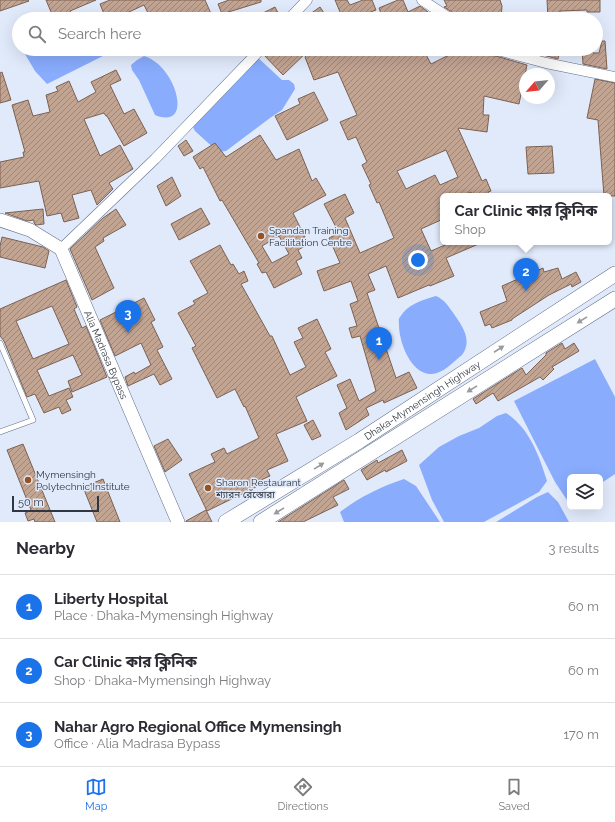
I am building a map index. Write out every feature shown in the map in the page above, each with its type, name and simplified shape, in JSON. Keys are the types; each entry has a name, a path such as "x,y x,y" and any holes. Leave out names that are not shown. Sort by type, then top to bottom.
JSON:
{"main road":[{"name":"Dhaka-Mymensingh Highway","path":"226,522 359,441 615,274"},
{"name":"Dhaka-Mymensingh Highway","path":"261,522 615,299"}],"street":[{"path":"296,12 307,0"},
{"path":"422,0 440,12"},
{"path":"0,220 30,230 61,249 155,159 254,56"},
{"path":"520,56 546,63 615,77"},
{"name":"Alia Madrasa Bypass","path":"61,249 178,522"}],"lane":[{"path":"0,343 33,420 0,432"}],"water":[{"path":"26,56 103,56 47,84 35,71"},
{"path":"144,56 156,62 172,83 176,95 177,106 174,114 167,117 155,115 139,80 132,70 131,65"},
{"path":"256,56 282,80 289,80 294,84 295,89 282,110 226,151 218,152 195,131 193,127 195,122"},
{"path":"436,296 442,299 460,323 465,333 467,344 462,355 452,364 440,372 432,374 425,373 412,363 401,340 399,318 411,306"},
{"path":"595,359 615,397 615,474 603,482 603,474 567,474 567,500 555,482 514,401"},
{"path":"506,413 521,426 527,434 537,452 547,481 539,492 484,522 444,522 432,500 419,465 439,447 459,436 479,428 497,416"},
{"path":"404,479 416,486 440,522 344,522 340,512 370,493"},
{"path":"548,492 558,502 569,522 496,522 537,497"}],"building":[{"path":"0,0 28,0 29,1 0,11"},
{"path":"46,0 96,0 70,12 51,12"},
{"path":"110,0 205,0 210,12 148,12 144,5 129,12 103,12 100,4"},
{"path":"229,0 261,0 261,2 228,12 221,12 218,4"},
{"path":"335,0 347,0 350,5 363,0 372,0 376,10 371,12 340,12"},
{"path":"398,0 403,0 408,12 380,12 379,8"},
{"path":"444,0 500,0 502,6 502,12 452,12 444,7 447,6"},
{"path":"547,0 600,0 600,12 587,12 587,10 548,12"},
{"path":"420,6 428,12 408,12"},
{"path":"275,7 278,12 265,12"},
{"path":"320,7 323,12 313,12"},
{"path":"603,41 605,41 607,69 583,64 582,56 603,56"},
{"path":"265,56 303,56 283,75"},
{"path":"427,56 431,64 447,56 496,56 527,65 526,68 519,68 519,104 484,96 483,115 489,115 487,132 458,128 482,181 486,179 491,191 488,193 440,193 440,220 421,229 431,251 445,245 476,245 446,258 454,276 398,298 386,266 368,274 375,290 367,293 396,378 409,372 417,388 384,403 383,400 366,408 369,415 346,430 339,413 347,408 337,385 350,379 359,401 376,391 360,336 352,338 349,328 357,326 350,304 358,301 351,281 324,291 317,271 340,263 329,238 339,233 324,204 345,194 354,213 345,218 360,253 394,238 379,202 377,203 369,185 371,184 362,165 367,162 356,137 348,140 340,122 357,115 338,72 314,80 305,57","holes":["446,150 458,177 440,185 435,175 406,189 397,171"]},
{"path":"546,56 559,56 558,59"},
{"path":"116,70 121,80 110,85 124,114 134,109 147,133 124,146 104,113 84,119 100,156 120,145 133,169 109,183 113,189 97,205 91,190 72,195 79,218 64,222 61,213 47,216 39,181 0,188 0,162 24,157 23,152 25,152 12,105 28,100 33,116 50,112 46,95 58,91 56,87 69,81 78,102 96,92 91,82"},
{"path":"2,72 11,100 0,103 0,73"},
{"path":"595,79 615,83 615,196 612,196 612,193 604,193 598,120 587,118"},
{"path":"314,92 328,120 287,140 275,116 300,104 298,99"},
{"path":"260,135 276,160 299,149 312,181 316,178 326,195 293,213 305,237 302,239 305,246 298,250 302,258 296,261 302,274 274,288 266,272 262,273 257,264 259,263 222,200 220,201 203,167 200,169 193,157 215,143 226,157","holes":["279,236 289,254 272,263 262,246"]},
{"path":"186,140 193,151 184,156 178,146"},
{"path":"552,146 554,173 528,174 526,147"},
{"path":"172,177 181,196 166,206 157,186"},
{"path":"201,208 210,224 179,240 171,224"},
{"path":"43,209 44,224 36,225 34,220 27,221 5,213"},
{"path":"116,209 126,225 103,238 104,241 95,247 114,288 92,300 70,249 103,218"},
{"path":"2,237 43,247 49,251 45,268 0,257"},
{"path":"220,245 231,265 233,264 239,274 244,271 248,281 241,284 270,336 272,336 290,375 306,367 294,342 303,338 298,328 317,319 331,349 325,352 337,376 296,397 307,421 276,434 288,461 267,470 270,476 254,483 256,487 207,511 189,474 215,462 211,454 224,448 227,454 259,438 245,406 244,407 235,389 217,398 192,348 196,346 178,313 195,304 193,301 208,293 190,261"},
{"path":"543,268 544,272 558,268 562,279 576,272 581,282 572,287 571,284 549,295 512,320 492,328 490,324 485,326 480,312 507,301 502,286"},
{"path":"66,280 77,307 74,309 82,328 86,326 107,377 72,392 68,381 82,375 73,355 37,370 49,396 69,388 73,397 66,400 71,410 62,414 59,407 44,413 35,394 27,397 4,341 0,336 0,309","holes":["52,306 69,344 33,359 16,321"]},
{"path":"144,298 155,320 151,322 163,347 157,350 172,379 160,385 154,374 128,386 125,377 134,372 135,374 151,365 141,343 115,356 100,320"},
{"path":"562,343 565,349 574,343 579,351 552,367 554,369 543,380 540,377 498,401 493,393 476,404 473,399 522,368 526,375 546,355 546,353"},
{"path":"313,420 321,436 312,440 304,425"},
{"path":"168,439 182,460 165,472 154,446"},
{"name":"Mymensingh Polytechnic Institute","path":"23,444 55,522 35,522 34,519 28,521 25,513 31,510 7,450"},
{"path":"402,450 407,461 386,472 385,470 367,480 361,470 377,460 378,463"},
{"name":"Mymensingh Polytechnic Institute","path":"103,479 120,522 97,522 83,487"},
{"path":"344,480 349,489 333,497 338,505 303,522 278,522"},
{"path":"206,510 212,522 186,522 186,521"}],"place":[{"name":"Spandan Training Facilitation Centre","path":"261,236"},
{"name":"Car Clinic কার ক্লিনিক","path":"526,291"},
{"name":"Nahar Agro Regional Office Mymensingh","path":"128,333"},
{"name":"Liberty Hospital","path":"379,360"},
{"name":"Mymensingh Polytechnic Institute","path":"28,480"},
{"name":"Sharon Restaurant শ্যারন রেঁস্তোরা","path":"208,488"}]}
